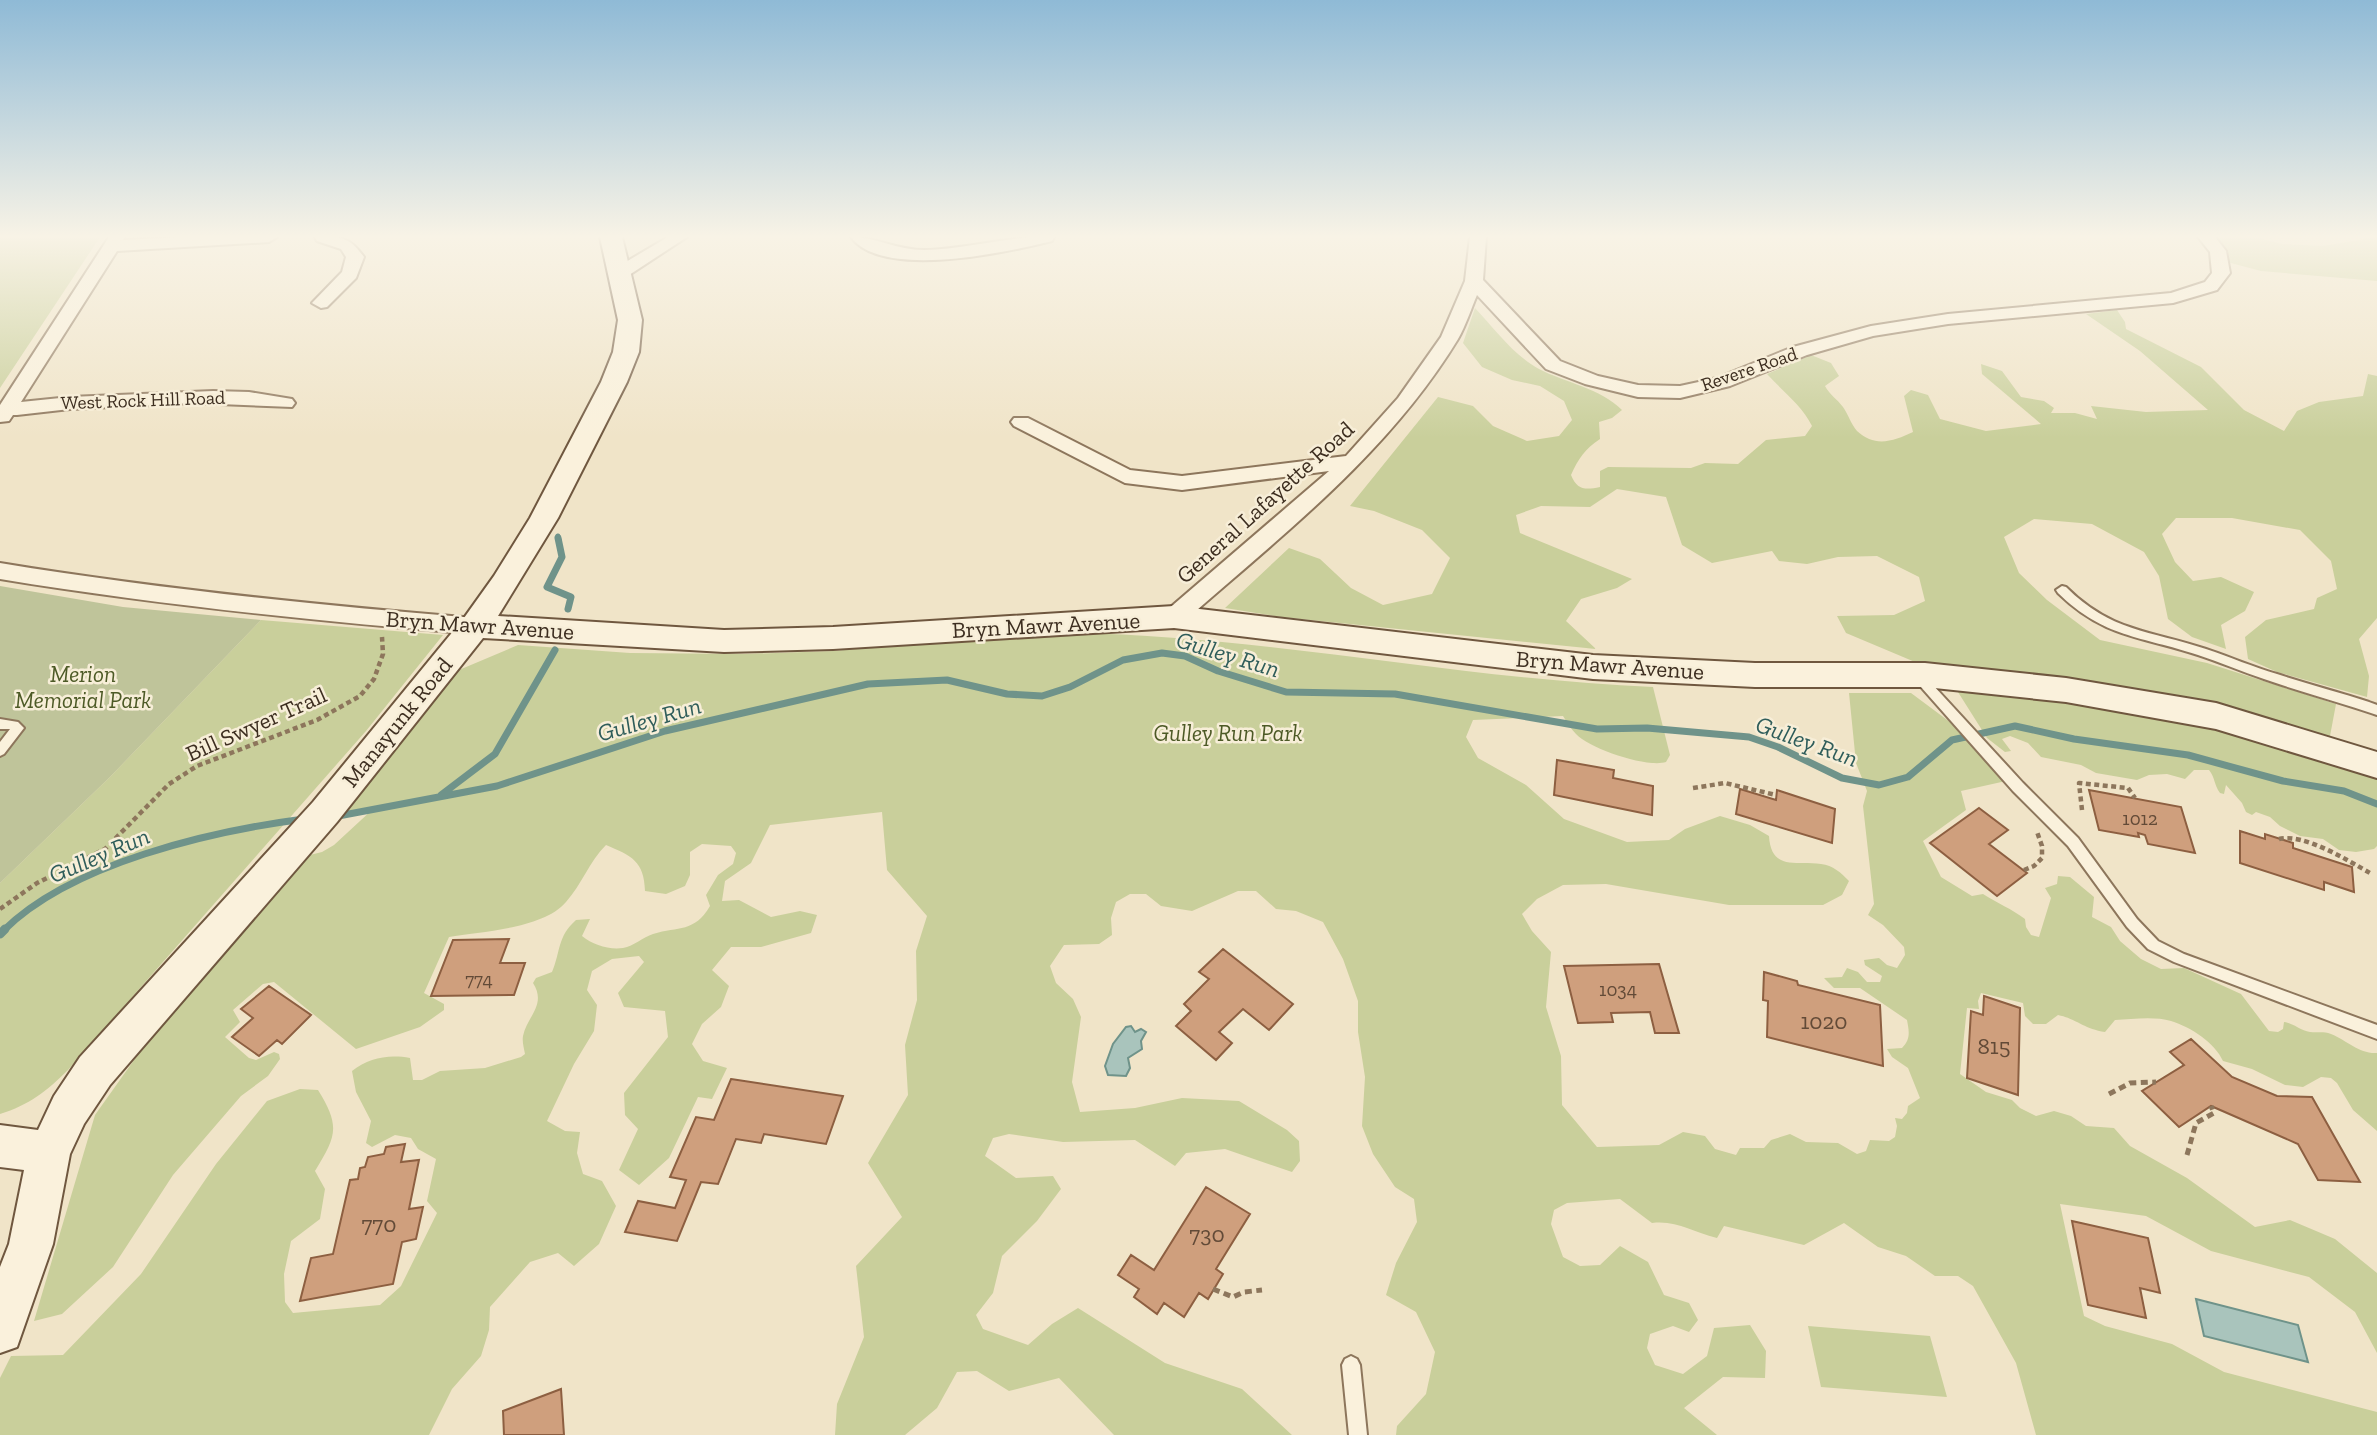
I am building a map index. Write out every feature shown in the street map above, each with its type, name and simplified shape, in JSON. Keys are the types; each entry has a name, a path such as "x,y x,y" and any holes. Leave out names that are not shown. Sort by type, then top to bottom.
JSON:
{"street":[{"path":"2,414 74,304"},
{"name":"Manayunk Road","path":"0,1330 31,1244 49,1152 69,1110 95,1071 320,818 475,626 505,583 544,518 621,366 629,337 626,304"},
{"name":"General Lafayette Road","path":"1174,617 1352,462 1405,402 1450,337 1464,304"},
{"name":"Revere Road","path":"1496,304 1553,365 1592,380 1638,391 1680,392 1723,382 1800,351 1871,331 1948,319 2109,304"},
{"name":"West Rock Hill Road","path":"2,414 41,404 211,397 239,397 285,403"},
{"path":"1021,422 1125,476 1182,484 1352,462"},
{"name":"Bryn Mawr Avenue","path":"0,571 27,578 129,592 380,618 724,641 846,637 1174,617 1593,667 1755,675 1916,675 2066,690 2216,716 2376,762"},
{"path":"0,1146 49,1152"}],"lane":[{"path":"2062,590 2088,616 2105,624 2188,647 2278,680 2377,710"},
{"path":"1916,675 2018,787 2073,842 2132,923 2153,945 2179,958 2377,1032"},
{"path":"0,724 14,724 18,729 0,751"},
{"path":"1351,1365 1358,1435"}],"path":[{"name":"Bill Swyer Trail","path":"0,909 37,883 105,849 169,784 197,766 317,720 360,696 374,679 383,654 380,618"},
{"path":"1693,788 1725,783 1776,795"},
{"path":"2082,810 2079,783 2128,788 2135,798"},
{"path":"2024,870 2034,866 2042,858 2042,846 2029,821"},
{"path":"2279,839 2291,836 2342,857 2370,873"},
{"path":"2109,1094 2130,1083 2156,1082"},
{"path":"2187,1155 2196,1124 2214,1113 2211,1106"},
{"path":"1213,1289 1233,1297 1244,1292 1262,1290"}],"green space":[{"path":"0,304 56,304 0,388"},
{"path":"1475,308 1513,349 1530,363 1549,374 1604,396 1622,410 1612,418 1599,422 1600,439 1579,459 1571,475 1579,486 1586,488 1600,487 1600,471 1608,467 1691,468 1705,463 1738,464 1766,440 1805,436 1812,426 1808,418 1767,374 1811,355 1831,363 1839,376 1825,386 1843,407 1857,431 1871,440 1878,441 1892,440 1913,432 1904,396 1911,390 1928,395 1940,419 1986,431 2041,424 1982,374 1981,364 2002,371 2021,397 2044,401 2054,408 2051,413 2075,413 2097,419 2091,406 2146,412 2208,410 2140,351 2086,314 2117,310 2126,329 2201,367 2244,410 2284,431 2297,411 2319,402 2363,396 2368,374 2377,376 2377,618 2359,639 2369,676 2367,697 2277,672 2248,659 2245,637 2266,620 2314,609 2317,598 2337,589 2331,561 2300,530 2232,518 2176,518 2162,534 2175,562 2193,581 2221,577 2254,592 2245,611 2221,625 2226,649 2192,637 2168,619 2159,576 2144,552 2092,524 2034,519 2004,537 2019,573 2047,600 2100,640 2207,663 2336,704 2330,736 2062,678 1915,662 1846,633 1837,616 1894,615 1925,601 1919,577 1877,556 1838,557 1807,564 1779,561 1772,551 1712,563 1682,545 1666,497 1617,489 1590,507 1541,506 1516,515 1520,533 1632,579 1617,588 1581,599 1566,621 1596,649 1281,617 1225,608 1289,548 1320,559 1351,588 1383,605 1432,594 1450,558 1422,530 1374,511 1350,506 1438,397 1473,406 1493,426 1527,441 1559,436 1572,420 1564,401 1540,386 1512,380 1482,367 1463,343"},
{"name":"Merion Memorial Park","path":"0,586 123,607 261,620 110,777 0,883"},
{"path":"261,620 443,635 366,731 68,1070 37,1096 0,1114 0,883 110,777"},
{"name":"Gulley Run Park","path":"1072,633 1218,642 1507,676 1653,687 1670,755 1666,762 1633,760 1593,746 1576,734 1563,716 1473,720 1466,737 1478,758 1526,785 1564,819 1627,842 1669,840 1685,829 1720,816 1750,825 1769,836 1771,847 1780,860 1829,866 1849,881 1842,895 1823,905 1729,905 1606,884 1563,885 1537,899 1522,914 1532,931 1551,952 1546,1007 1561,1056 1562,1105 1597,1147 1659,1145 1683,1132 1705,1136 1715,1149 1736,1155 1740,1148 1764,1148 1771,1140 1790,1134 1806,1142 1838,1143 1857,1154 1866,1151 1870,1140 1889,1141 1895,1137 1895,1118 1902,1119 1908,1106 1920,1098 1908,1068 1892,1057 1887,1049 1902,1048 1905,1045 1909,1035 1907,1020 1860,988 1834,988 1824,978 1842,977 1847,968 1858,972 1867,982 1880,982 1882,976 1865,965 1864,960 1879,958 1887,965 1897,968 1905,955 1904,947 1883,925 1868,915 1874,904 1863,806 1867,791 1856,763 1849,693 1911,693 1958,728 2006,781 1961,791 1966,810 1923,841 1941,877 1972,896 1983,894 2015,912 2025,919 2031,935 2039,937 2051,898 2045,888 2057,884 2058,876 2070,877 2094,897 2092,917 2111,927 2120,941 2141,959 2161,969 2184,968 2241,994 2269,1031 2278,1032 2283,1029 2284,1022 2307,1031 2331,1034 2359,1049 2377,1053 2377,1131 2353,1110 2337,1083 2331,1078 2321,1077 2303,1087 2285,1085 2252,1069 2223,1061 2202,1036 2171,1021 2151,1018 2115,1020 2105,1032 2058,1015 2046,1024 2033,1024 2025,1016 2023,1003 1981,993 1979,1009 1967,1008 1960,1074 1986,1092 2012,1100 2020,1108 2036,1116 2054,1111 2071,1116 2086,1126 2114,1128 2130,1146 2187,1178 2255,1227 2290,1220 2335,1239 2377,1273 2377,1353 2355,1312 2309,1277 2211,1251 2146,1216 2060,1204 2084,1316 2105,1326 2172,1344 2224,1372 2377,1412 2377,1435 2036,1435 2016,1363 1973,1286 1958,1276 1935,1276 1906,1256 1878,1247 1844,1223 1804,1245 1724,1226 1717,1238 1677,1225 1652,1223 1620,1199 1567,1203 1554,1210 1551,1224 1563,1257 1580,1266 1600,1265 1620,1246 1648,1262 1664,1295 1689,1303 1698,1320 1689,1332 1673,1326 1650,1334 1647,1348 1655,1365 1683,1374 1707,1356 1714,1328 1750,1325 1766,1351 1765,1378 1723,1377 1684,1408 1717,1435 1396,1435 1397,1426 1426,1394 1435,1352 1416,1312 1386,1295 1396,1263 1417,1222 1414,1199 1395,1187 1373,1154 1362,1126 1365,1077 1358,1032 1358,1001 1343,959 1323,922 1296,911 1276,909 1256,891 1238,891 1192,911 1161,906 1146,894 1130,894 1116,902 1111,918 1112,935 1099,944 1064,945 1050,966 1056,983 1073,999 1081,1017 1072,1082 1080,1112 1135,1108 1182,1098 1239,1101 1287,1130 1299,1141 1300,1161 1292,1172 1225,1149 1186,1153 1175,1166 1135,1140 1063,1142 1009,1134 993,1138 985,1156 1016,1178 1053,1176 1061,1189 1037,1221 1002,1256 993,1293 976,1315 983,1329 1028,1345 1052,1324 1078,1308 1165,1363 1242,1389 1292,1435 1114,1435 1059,1378 1009,1391 977,1371 957,1372 937,1408 905,1435 835,1435 837,1404 864,1337 856,1266 902,1217 868,1163 908,1095 905,1045 917,1000 916,951 927,916 887,870 882,812 770,825 751,863 725,881 722,901 739,900 771,917 800,911 817,915 811,933 761,947 731,947 712,970 729,986 721,1007 702,1024 692,1044 703,1061 727,1068 712,1099 698,1097 669,1158 639,1185 619,1170 638,1129 625,1115 624,1093 668,1037 665,1011 624,1007 618,993 644,962 639,956 612,959 592,971 587,990 597,1005 594,1031 574,1064 547,1121 565,1131 580,1132 577,1153 583,1174 602,1181 616,1206 599,1244 574,1266 558,1253 530,1262 490,1307 489,1330 481,1356 452,1389 429,1435 0,1435 0,1378 11,1356 63,1355 141,1274 216,1164 267,1101 300,1089 318,1090 330,1113 333,1131 328,1149 315,1171 325,1189 320,1219 291,1241 284,1274 285,1302 293,1313 380,1305 401,1286 437,1213 427,1201 436,1159 418,1149 411,1138 395,1135 372,1147 366,1143 371,1121 356,1092 352,1071 372,1060 386,1057 410,1058 413,1080 422,1080 440,1071 485,1068 521,1057 525,1054 525,1029 538,998 533,983 536,978 552,972 562,938 576,920 590,919 582,936 586,939 607,947 623,948 653,934 692,925 710,906 706,895 718,875 733,864 736,853 731,846 702,844 690,852 690,875 685,886 666,894 645,891 642,873 635,861 606,845 572,895 556,911 528,923 449,937 424,993 444,1004 444,1010 420,1027 356,1049 274,982 263,984 233,1010 240,1022 225,1037 249,1058 256,1060 274,1052 279,1054 280,1059 268,1076 241,1096 173,1175 113,1267 62,1314 34,1321 95,1115 171,1008 256,916 306,856 322,852 334,845 373,809 342,813 459,670 518,645 630,653 745,654 833,651 988,637"},
{"path":"1951,681 2184,721 2295,750 2377,776 2377,846 2356,852 2339,850 2323,839 2300,836 2280,826 2270,817 2256,812 2252,815 2246,812 2242,803 2226,785 2224,794 2220,793 2209,770 2194,770 2185,779 2167,774 2149,775 2137,780 2096,773 2081,765 2041,757 2028,743 2010,736 2002,739 2011,751 2005,752 1987,738"},
{"path":"1808,1326 1930,1336 1947,1397 1821,1387"}],"water":[{"path":"1131,1026 1135,1032 1141,1029 1146,1032 1141,1041 1142,1049 1128,1058 1130,1068 1126,1076 1108,1075 1105,1066 1113,1044 1126,1027"},
{"path":"2196,1299 2298,1325 2308,1362 2204,1336"}],"building":[{"path":"1557,760 1614,770 1613,778 1653,786 1652,815 1554,795"},
{"path":"1740,789 1776,800 1777,790 1835,809 1832,843 1736,814"},
{"path":"2089,790 2181,807 2195,853 2148,844 2145,835 2138,833 2139,837 2099,830"},
{"path":"1979,808 2008,830 1989,844 2027,873 1997,896 1930,843"},
{"path":"2240,831 2265,839 2265,834 2293,843 2293,848 2352,867 2354,892 2324,882 2324,890 2240,863"},
{"path":"509,939 500,963 525,963 514,995 431,996 453,940"},
{"path":"1223,949 1293,1004 1269,1030 1243,1009 1219,1032 1232,1043 1216,1060 1176,1026 1191,1011 1184,1004 1209,979 1199,972"},
{"path":"1659,964 1679,1033 1655,1033 1650,1012 1611,1013 1613,1022 1578,1023 1564,966"},
{"path":"1764,972 1797,981 1798,985 1880,1005 1883,1066 1767,1037 1768,1001 1763,1000"},
{"path":"269,986 311,1015 282,1044 277,1040 259,1056 232,1037 253,1018 241,1009"},
{"path":"1984,996 2020,1008 2018,1095 1967,1078 1971,1011 1983,1015"},
{"path":"2191,1039 2232,1077 2277,1096 2312,1097 2360,1182 2318,1180 2298,1144 2211,1106 2179,1127 2142,1091 2184,1065 2170,1052"},
{"path":"731,1079 843,1096 826,1144 764,1134 761,1143 736,1139 718,1184 701,1182 677,1241 625,1232 638,1201 675,1208 686,1180 670,1177 696,1117 714,1120"},
{"path":"405,1144 401,1162 419,1160 409,1209 423,1207 416,1239 402,1242 393,1284 300,1301 311,1258 333,1254 350,1180 358,1179 360,1168 365,1167 368,1157 384,1154 386,1147"},
{"path":"1206,1187 1250,1214 1216,1269 1223,1274 1208,1299 1199,1293 1184,1317 1164,1303 1157,1314 1134,1297 1139,1289 1118,1275 1131,1255 1154,1270"},
{"path":"2072,1221 2148,1238 2160,1293 2140,1288 2146,1318 2088,1305"},
{"path":"561,1389 564,1435 504,1435 503,1411"}],"waterway":[{"path":"558,536 559,540"},
{"path":"558,538 562,557 547,587 571,597 568,609"},
{"path":"441,795 495,754 555,650"},
{"name":"Gulley Run","path":"333,817 497,786 665,731 868,684 947,680 1007,694 1042,696 1070,687 1123,660 1162,653 1185,656 1218,671 1286,692 1395,694 1597,729 1647,728 1749,737 1778,747 1842,778 1879,785 1908,777 1952,740 2015,726 2074,739 2188,755 2283,781 2344,791 2377,804"},
{"name":"Gulley Run","path":"3,931 32,907 104,869 186,842 267,824 304,819"},
{"name":"Gulley Run","path":"0,934 3,931"}]}
